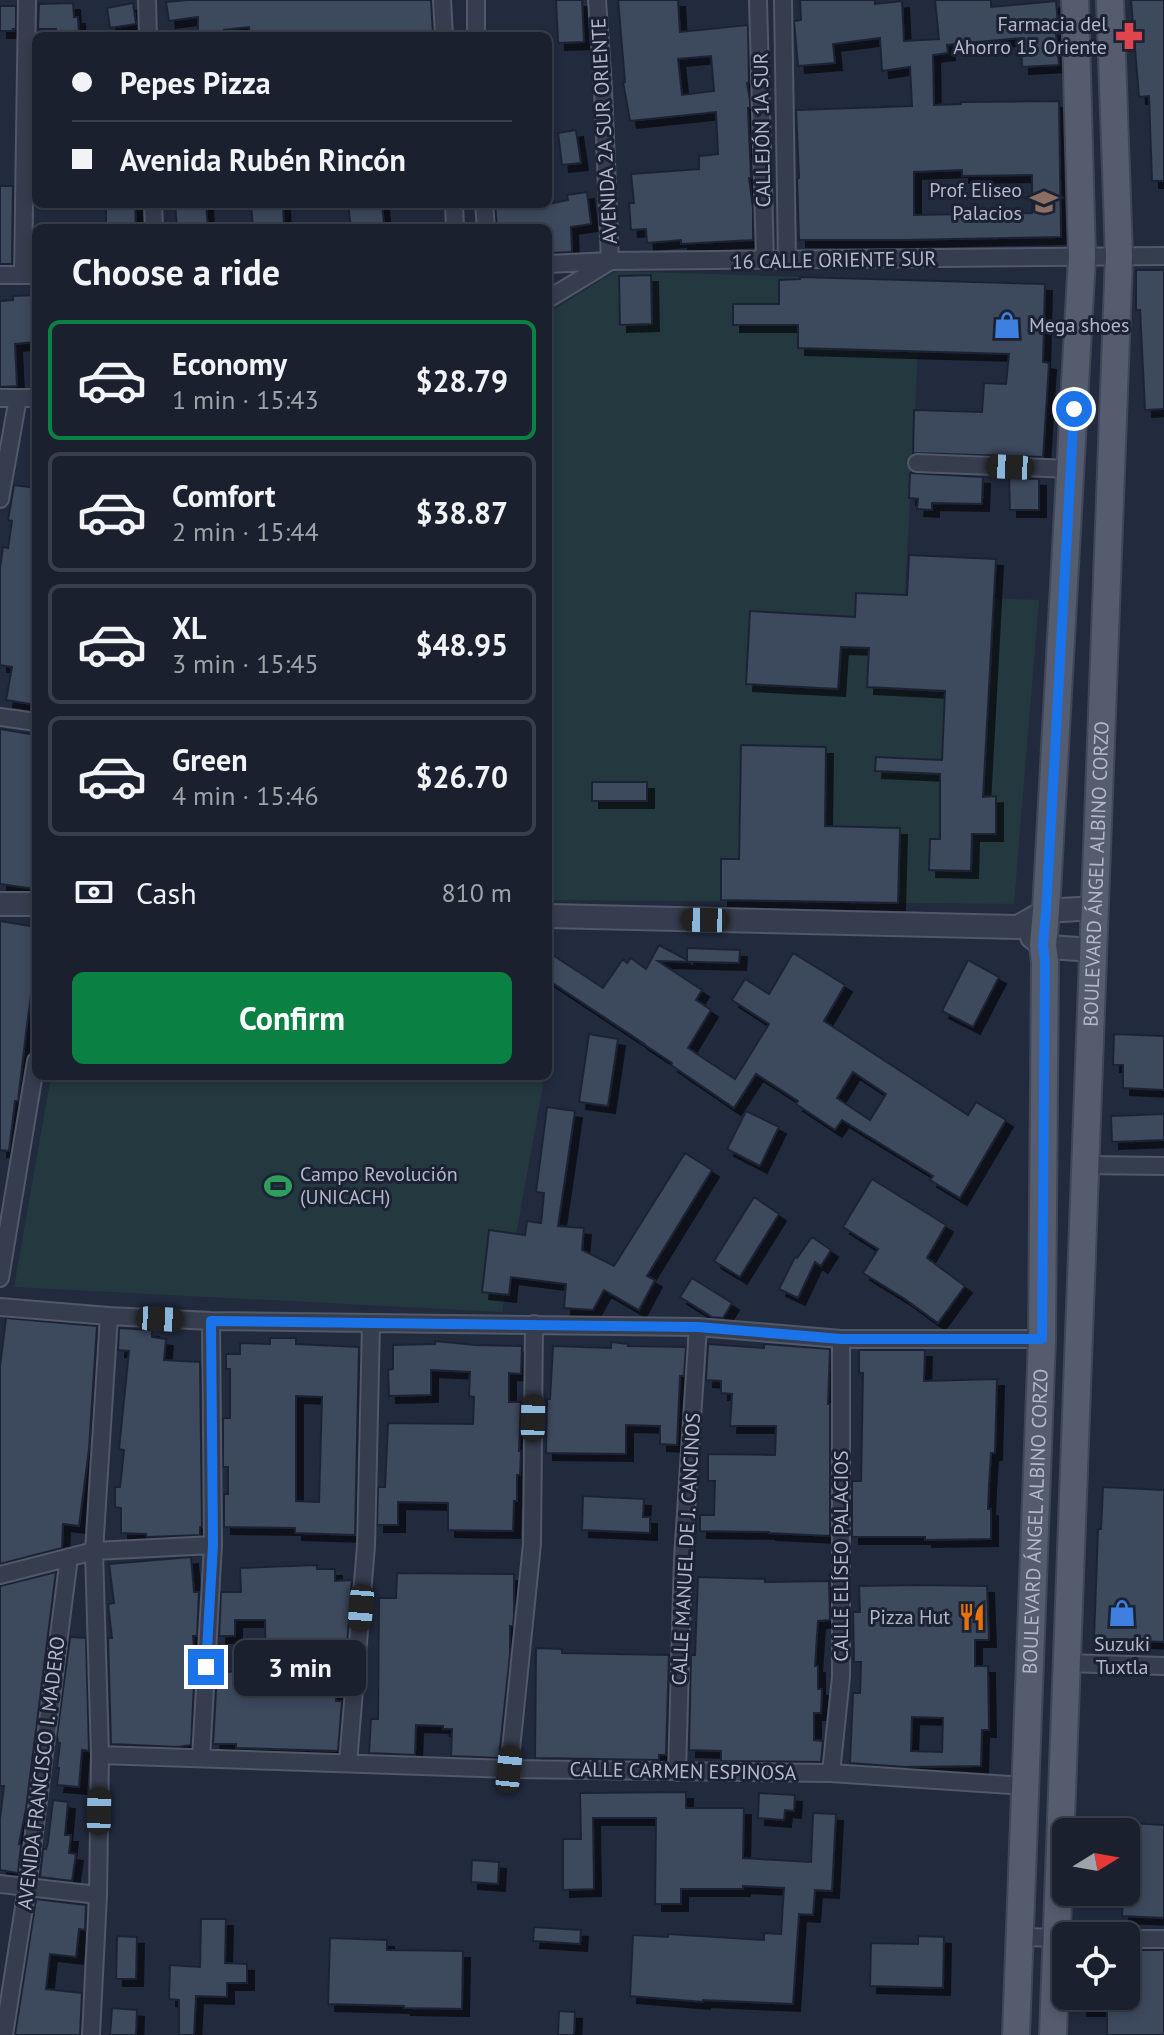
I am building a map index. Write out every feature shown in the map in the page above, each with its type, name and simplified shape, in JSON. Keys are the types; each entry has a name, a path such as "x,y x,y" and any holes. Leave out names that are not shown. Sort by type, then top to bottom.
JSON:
{"main road":[{"name":"BOULEVARD ÁNGEL ALBINO CORZO","path":"1016,2035 1042,1339 1043,945 1082,257 1075,0"},
{"name":"BOULEVARD ÁNGEL ALBINO CORZO","path":"1061,1922 1066,1663 1119,256 1110,0"},
{"name":"BOULEVARD ÁNGEL ALBINO CORZO","path":"1053,2035 1055,2010"}],"street":[{"path":"0,275 30,275 27,0"},
{"path":"147,0 148,32"},
{"path":"442,0 444,32"},
{"path":"476,0 476,32"},
{"name":"AVENIDA 2A SUR ORIENTE","path":"597,0 610,261"},
{"name":"CALLEJÓN 1A SUR","path":"758,0 765,261"},
{"name":"CALLEJÓN 1A SUR","path":"783,0 787,260"},
{"name":"16 CALLE ORIENTE SUR","path":"552,264 1164,256"},
{"path":"552,297 610,261"},
{"path":"0,398 32,398"},
{"path":"0,499 18,398"},
{"path":"917,463 1071,469"},
{"path":"0,717 32,721"},
{"path":"0,904 32,904"},
{"path":"552,916 1018,927 1046,911 1094,908"},
{"path":"1018,927 1043,945 1093,950"},
{"path":"0,1278 33,1080"},
{"path":"1084,1165 1164,1166"},
{"path":"0,1307 211,1321 698,1327 841,1339 1042,1339"},
{"path":"91,2035 98,1895 100,1755 94,1551 109,1316"},
{"path":"201,1758 213,1545 211,1321"},
{"path":"348,1763 366,1546 371,1323"},
{"path":"509,1769 532,1544 534,1324"},
{"name":"CALLE MANUEL DE J. CANCINOS","path":"677,1772 683,1558 698,1327"},
{"name":"CALLE ELÍSEO PALACIOS","path":"831,1773 841,1677 841,1339"},
{"path":"0,1575 94,1551 213,1545"},
{"name":"AVENIDA FRANCISCO I. MADERO","path":"4,2035 27,1888 69,1557"},
{"path":"1066,1663 1164,1666"},
{"name":"CALLE CARMEN ESPINOSA","path":"100,1755 509,1769 831,1773 1026,1786"},
{"path":"0,1884 98,1895"},
{"path":"1019,1937 1052,1938"},
{"path":"1140,1939 1164,1939"}],"shaded area":[{"path":"616,271 800,277 798,348 918,351 905,595 1039,600 1014,904 552,900 552,311"},
{"name":"Campo Revolución (UNICACH)","path":"50,1080 542,1080 502,1312 14,1287"}],"building":[{"path":"431,0 433,32 250,32 249,27 224,32 198,32 198,17 169,21 166,2"},
{"path":"556,0 582,0 584,42 558,43"},
{"path":"618,0 678,0 680,32 748,25 749,178 753,240 647,243 646,229 631,230 629,203 634,203 631,174 699,169 699,156 718,154 716,112 630,121","holes":["711,56 714,91 682,95 678,59"]},
{"path":"800,0 875,0 875,4 902,1 904,41 939,39 935,0 991,0 991,7 1056,1 1059,65 1022,67 1021,38 947,45 948,53 933,55 934,105 1059,101 1061,237 799,240 796,110 912,106 910,67 882,71 880,38 833,44 835,63 798,66 794,21 801,20","holes":["962,170 962,176 1032,175 1032,213 914,215 914,172"]},
{"path":"1131,0 1164,0 1164,181 1152,181 1149,96 1139,97"},
{"path":"73,3 79,32 38,29 39,4"},
{"path":"133,3 136,24 110,28 107,8"},
{"path":"0,6 16,6 14,31 0,31"},
{"path":"576,130 581,163 562,165 558,133"},
{"path":"0,186 13,186 12,264 0,264"},
{"path":"587,192 591,224 571,227 572,252 553,253 552,224 497,224 495,208 552,208 552,203 568,200 567,195"},
{"path":"106,208 135,208 136,224 106,224"},
{"path":"175,208 206,208 208,224 177,224"},
{"path":"251,208 283,208 284,224 253,224"},
{"path":"348,208 382,208 384,224 350,224"},
{"path":"1136,270 1164,270 1164,409 1145,410 1140,310 1136,310"},
{"path":"651,275 652,324 620,325 619,276"},
{"path":"800,277 1045,284 1043,362 1049,363 1043,457 913,453 914,410 982,412 984,383 1006,384 1009,354 798,348 798,325 733,325 733,304 779,304 779,280"},
{"path":"32,295 32,342 15,344 17,386 0,387 0,301 13,300 13,296"},
{"path":"910,473 983,477 982,504 932,503 932,510 917,509 918,499 909,498"},
{"path":"1009,478 1039,479 1039,510 1010,510"},
{"path":"14,485 32,487 32,704 6,700 12,667 0,665 0,568 3,547 8,548 12,521 8,520"},
{"path":"909,555 996,559 983,797 996,796 996,834 972,834 971,871 929,870 930,839 940,839 940,774 875,771 876,757 942,760 945,691 867,687 869,648 841,647 838,689 746,684 750,611 855,617 856,593 907,595"},
{"path":"0,729 32,734 32,888 0,884"},
{"path":"741,745 826,747 825,826 900,828 898,903 721,900 721,859 739,859"},
{"path":"592,782 647,782 647,801 592,801"},
{"path":"0,921 32,926 32,990 9,1151 0,1150"},
{"path":"659,945 687,960 687,948 740,950 739,963 658,961 702,990 696,1000 711,1010 688,1048 735,1079 769,1024 732,1000 745,979 769,994 793,953 845,985 824,1021 968,1115 976,1102 1006,1120 960,1198 930,1180 933,1176 842,1120 835,1130 756,1074 734,1108 552,983 552,955 603,988 623,959 627,963 631,958 646,969","holes":["853,1072 886,1094 870,1120 837,1098"]},
{"path":"968,960 999,977 973,1027 942,1011"},
{"path":"589,1034 618,1039 608,1106 579,1102"},
{"path":"1114,1034 1164,1036 1164,1090 1123,1088 1123,1065 1113,1065"},
{"path":"547,1107 575,1111 558,1226 584,1228 582,1250 614,1266 685,1153 712,1170 647,1276 655,1280 639,1310 604,1290 593,1310 564,1308 566,1284 511,1277 509,1295 482,1292 489,1230 525,1235 527,1221 541,1223 544,1193 536,1192"},
{"path":"746,1111 779,1127 760,1166 727,1149"},
{"path":"1164,1114 1164,1140 1112,1142 1111,1116"},
{"path":"872,1179 946,1225 927,1258 965,1286 938,1323 863,1273 878,1249 843,1227"},
{"path":"754,1197 779,1214 740,1277 714,1261"},
{"path":"812,1237 831,1250 821,1266 815,1262 798,1298 779,1289 795,1257"},
{"path":"692,1278 732,1303 723,1318 712,1317 680,1297"},
{"path":"6,1318 97,1326 89,1449 79,1526 63,1524 62,1548 0,1564 0,1366"},
{"path":"119,1328 152,1330 152,1337 166,1339 164,1360 200,1362 200,1535 147,1537 146,1534 121,1533 121,1508 115,1507 115,1487 120,1487 124,1450 119,1449 129,1351 118,1350"},
{"path":"270,1338 296,1338 296,1344 359,1347 355,1535 295,1533 295,1528 224,1527 228,1467 223,1467 223,1418 230,1418 230,1369 226,1369 226,1354 240,1354 240,1343 270,1344","holes":["296,1396 322,1397 319,1502 296,1501"]},
{"path":"435,1341 522,1346 521,1374 509,1373 509,1402 521,1402 520,1475 517,1475 513,1531 448,1530 448,1503 398,1502 398,1525 377,1525 378,1487 385,1487 388,1423 473,1424 474,1397 469,1396 470,1372 431,1370 431,1395 389,1396 388,1370 393,1369 393,1345 435,1344"},
{"path":"611,1342 628,1346 686,1347 684,1376 680,1376 677,1445 660,1444 660,1426 626,1425 626,1454 546,1453 547,1399 550,1399 553,1346 611,1348"},
{"path":"708,1344 830,1349 830,1536 700,1531 700,1515 714,1515 715,1481 708,1481 708,1454 775,1455 776,1426 730,1426 732,1394 721,1393 721,1381 706,1380"},
{"path":"859,1350 925,1350 924,1381 997,1379 995,1453 991,1453 988,1509 991,1509 991,1539 852,1537 852,1481 861,1481 863,1373 859,1373"},
{"path":"1103,1487 1164,1490 1164,1642 1094,1639 1098,1529 1101,1529"},
{"path":"583,1496 644,1499 643,1517 650,1517 650,1533 582,1530"},
{"path":"191,1557 194,1592 199,1592 197,1636 193,1636 195,1663 191,1745 111,1744 108,1638 112,1638 108,1604 114,1603 109,1564"},
{"path":"317,1565 317,1569 335,1569 335,1581 352,1580 345,1670 336,1671 336,1701 342,1701 338,1751 236,1748 236,1744 213,1744 217,1672 266,1671 265,1620 235,1620 235,1636 219,1636 221,1592 241,1592 240,1568"},
{"path":"56,1572 19,1844 18,1873 0,1870 0,1819 4,1786 0,1786 0,1586"},
{"path":"397,1573 514,1574 514,1615 513,1626 510,1626 499,1758 451,1756 452,1729 443,1729 443,1726 416,1725 415,1755 369,1753 371,1719 378,1719 379,1598 396,1598"},
{"path":"698,1577 765,1579 765,1582 829,1581 830,1620 818,1621 815,1666 818,1666 818,1689 822,1689 821,1713 814,1713 814,1740 823,1741 821,1762 721,1761 721,1751 689,1750 691,1655 695,1655"},
{"path":"859,1586 987,1586 989,1640 975,1640 975,1666 988,1666 989,1730 982,1730 981,1766 905,1767 850,1763 853,1693 860,1693 861,1662 854,1662 853,1612 860,1612","holes":["912,1717 943,1718 942,1752 911,1751"]},
{"path":"70,1637 86,1638 89,1751 82,1750 79,1787 57,1785 60,1743 57,1735"},
{"path":"536,1648 562,1649 562,1653 669,1655 666,1755 659,1755 659,1760 535,1758"},
{"path":"686,1792 686,1808 744,1808 743,1858 811,1862 813,1813 836,1814 832,1891 815,1890 813,1915 799,1914 793,2004 703,2002 630,1996 633,1935 764,1940 764,1933 781,1934 784,1888 681,1889 681,1904 655,1904 656,1818 593,1818 594,1889 563,1890 563,1839 581,1839 580,1793"},
{"path":"759,1793 795,1795 794,1811 785,1810 784,1820 758,1818"},
{"path":"53,1800 68,1802 65,1835 71,1835 69,1853 76,1854 72,1881 40,1877"},
{"path":"1140,1824 1164,1825 1164,1918 1122,1916 1122,1906 1140,1906"},
{"path":"472,1860 499,1862 498,1884 471,1882"},
{"path":"36,1899 86,1905 85,1930 79,1929 76,1957 50,1954 46,1989 82,1993 80,2035 15,2035"},
{"path":"201,1919 226,1919 225,1963 247,1964 247,1983 227,1983 227,1997 196,1996 194,2035 179,2035 179,2000 169,1999 170,1965 200,1967"},
{"path":"534,1927 581,1930 580,1944 533,1941"},
{"path":"117,1936 137,1937 136,1979 116,1979"},
{"path":"918,1936 944,1937 943,1988 870,1986 871,1943 918,1944"},
{"path":"330,1938 387,1940 387,1950 463,1951 462,2009 328,2004"},
{"path":"1140,1950 1164,1950 1164,2035 1107,2035 1107,2010 1140,2010"},
{"path":"112,2008 137,2010 136,2035 110,2035"},
{"path":"559,2011 575,2012 574,2035 558,2035"}],"place":[{"name":"Farmacia del Ahorro 15 Oriente","path":"1129,36"},
{"name":"Prof. Eliseo Palacios","path":"1044,202"},
{"name":"Mega shoes","path":"1007,325"},
{"name":"Campo Revolución (UNICACH)","path":"278,1186"},
{"name":"Suzuki Tuxtla","path":"1122,1613"},
{"name":"Pizza Hut","path":"972,1617"}],"route":[{"path":"206,1667 213,1545 211,1321 698,1327 841,1339 1042,1339 1043,945 1074,409"}]}
